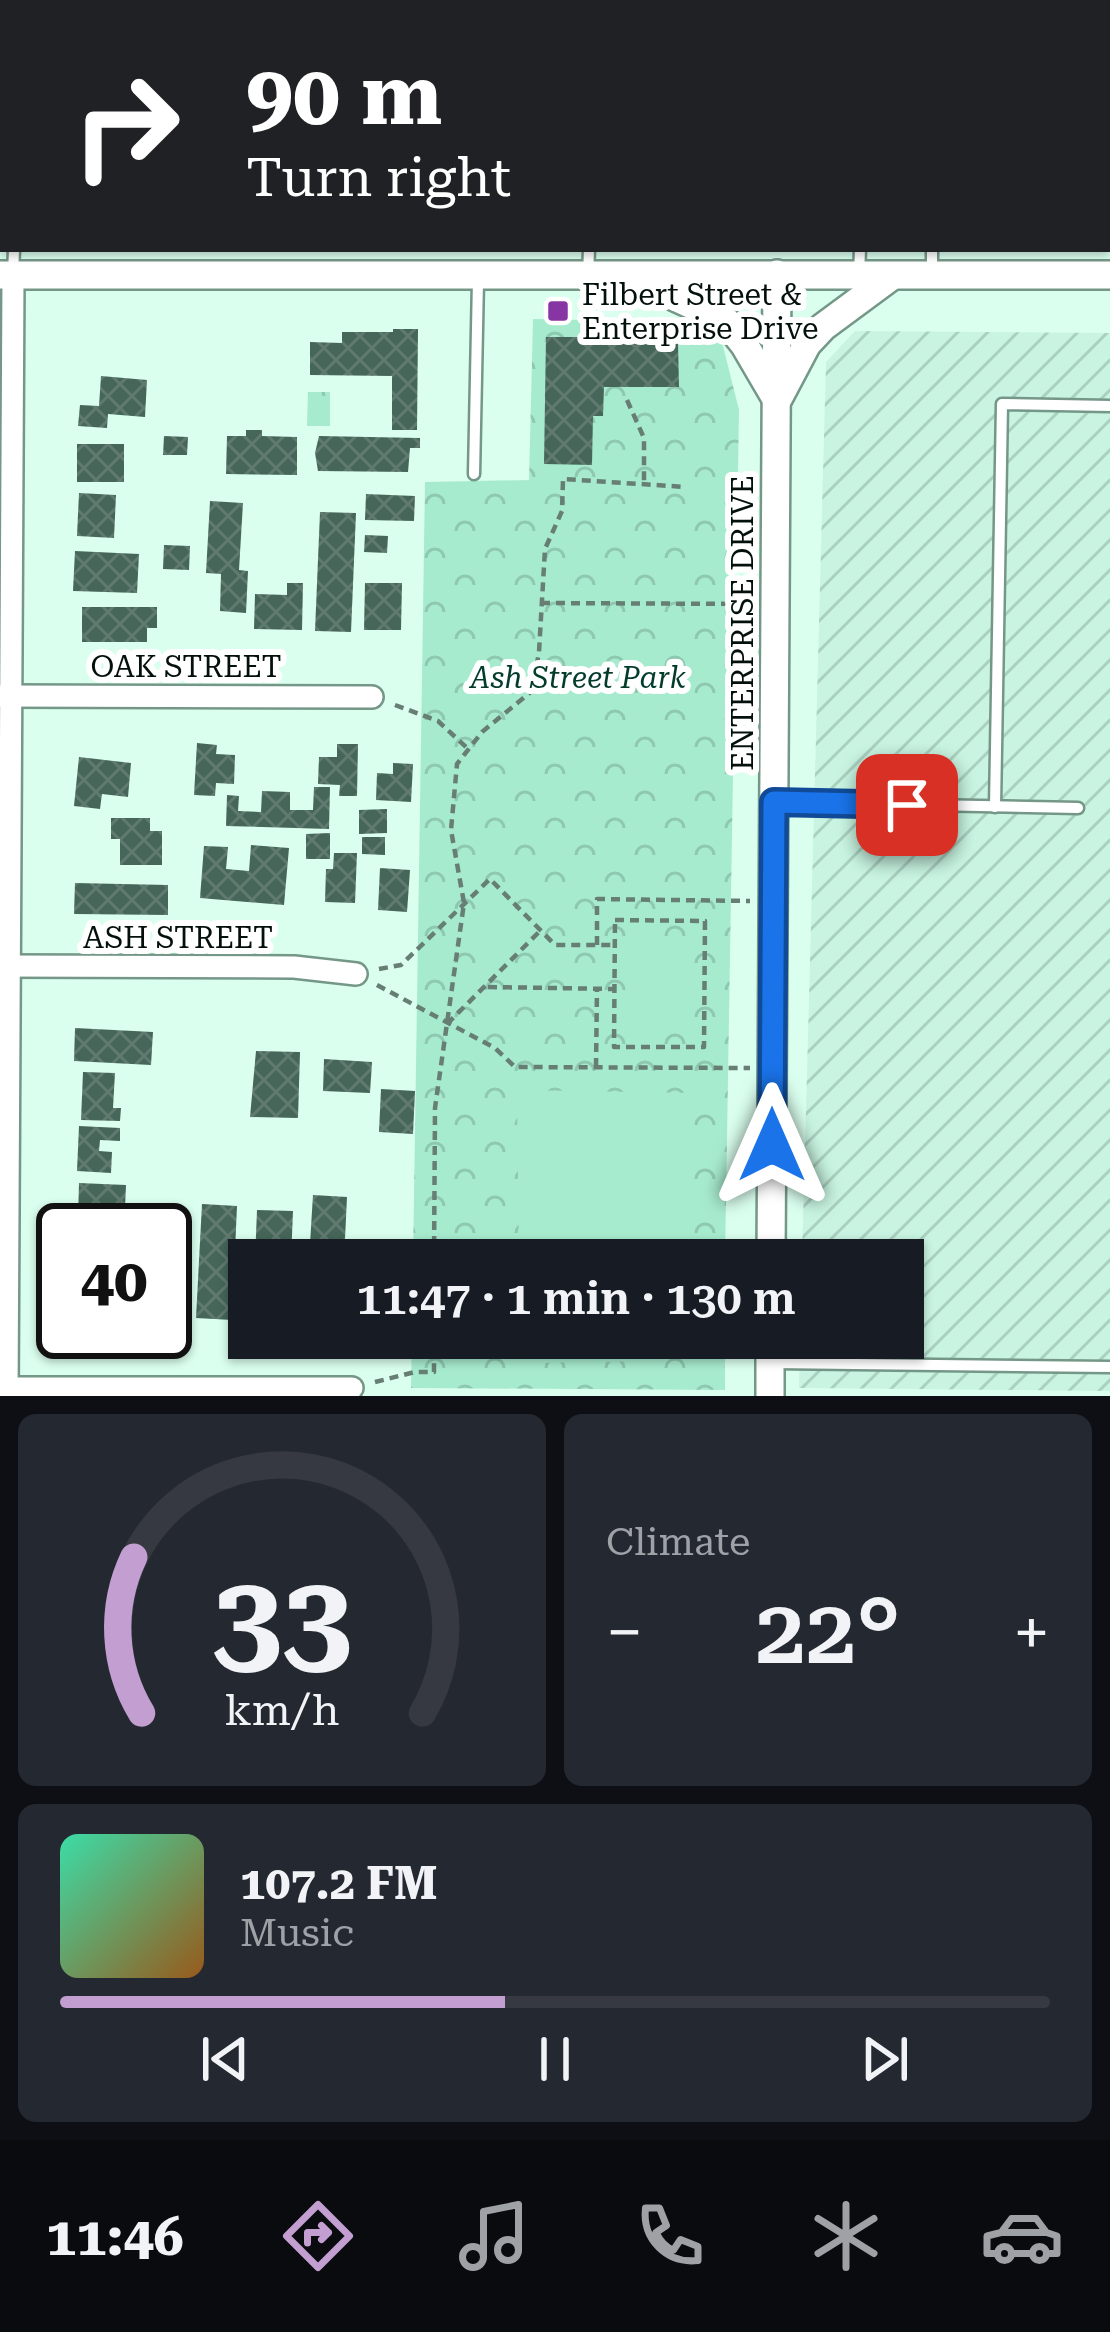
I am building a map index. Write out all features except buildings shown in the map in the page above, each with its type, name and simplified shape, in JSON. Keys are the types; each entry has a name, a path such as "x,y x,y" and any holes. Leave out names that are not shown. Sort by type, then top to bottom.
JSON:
{"street":[{"path":"777,401 807,344 892,276 932,262 1110,275"},
{"path":"352,1388 5,1390 9,267 478,276 588,263 724,320 777,401"},
{"path":"627,276 777,274 860,263 892,276"},
{"name":"ENTERPRISE DRIVE","path":"770,1239 777,274"},
{"name":"OAK STREET","path":"6,696 372,697"},
{"name":"ASH STREET","path":"5,966 294,967 356,974"},
{"path":"770,1359 770,1396"}],"lane":[{"path":"474,474 478,276"},
{"path":"995,807 1002,404 1110,406"},
{"path":"774,802 1078,808"},
{"path":"924,1358 1110,1367"}],"path":[{"path":"627,400 644,438 644,486"},
{"path":"434,1239 435,1108 464,903 451,830 457,764 466,747 532,691 545,549 562,511 563,479 686,487"},
{"path":"541,603 776,604"},
{"path":"372,697 438,721 466,747"},
{"path":"356,974 401,964 490,879 555,945 614,945"},
{"path":"596,945 597,899 773,902"},
{"path":"615,920 705,921 704,1047 614,1046 614,989 615,920"},
{"path":"447,1024 541,930"},
{"path":"356,974 495,1048 515,1067 772,1068"},
{"path":"485,987 614,989"},
{"path":"596,988 596,1067"},
{"path":"352,1388 415,1372 434,1372 434,1359"}],"shaded area":[{"path":"855,331 1110,333 1110,1391 799,1388 800,1359 924,1359 924,1239 803,1239 826,362"}],"green space":[{"name":"Ash Street Park","path":"533,319 687,322 721,338 739,410 725,1239 413,1239 425,482 529,480"},
{"path":"308,392 330,392 330,426 307,426"},
{"path":"496,892 533,929 496,966 459,928"},
{"path":"632,938 688,938 687,1030 631,1029"},
{"path":"517,1090 694,1093 691,1239 519,1239"},
{"path":"412,1359 725,1359 725,1390 411,1388"},
{"path":"521,1359 670,1359 668,1361 521,1363"}],"place":[{"name":"Filbert Street & Enterprise Drive","path":"558,311"}],"route":[{"path":"772,1145 774,802 907,805"}]}
